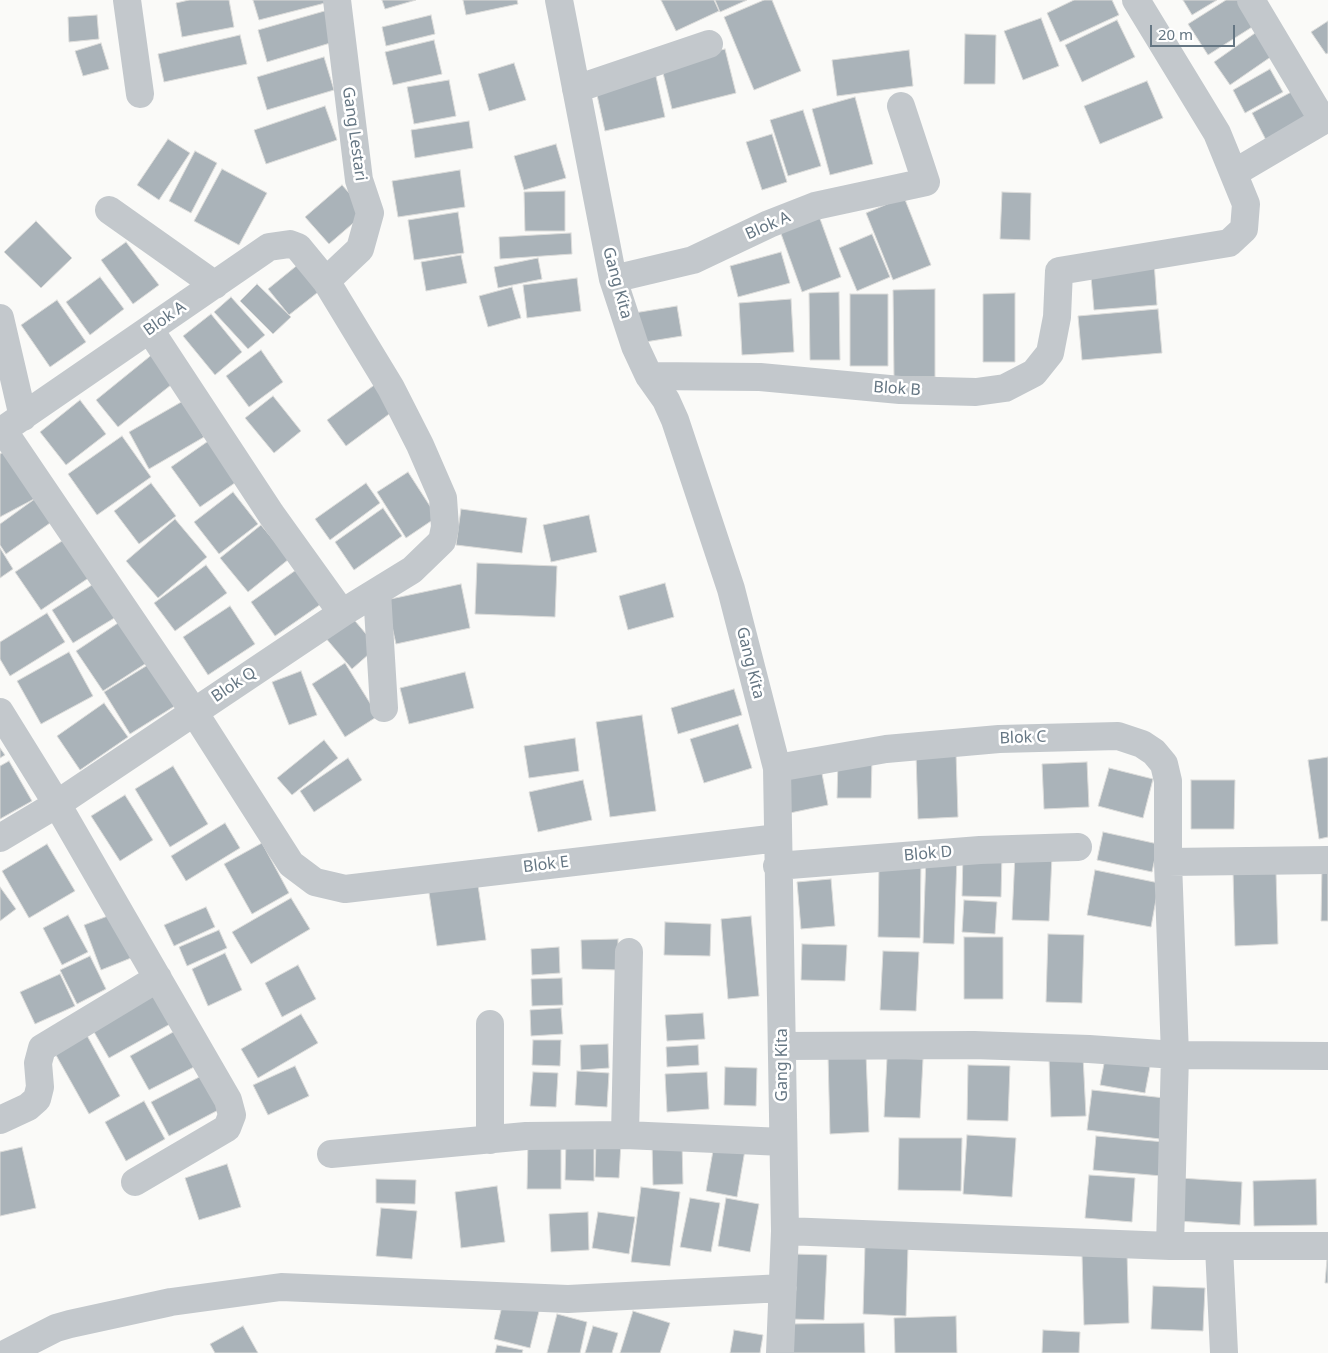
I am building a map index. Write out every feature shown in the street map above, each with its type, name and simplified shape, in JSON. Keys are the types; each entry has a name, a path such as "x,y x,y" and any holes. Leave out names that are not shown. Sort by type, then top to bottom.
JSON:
{"street":[{"path":"127,0 140,94"},
{"name":"Gang Lestari","path":"326,281 360,249 370,214 359,180 337,0"},
{"name":"Gang Kita","path":"559,0 613,279 635,346 649,376 666,400 675,420 731,589 777,768 777,866 783,1046 785,1231 780,1353"},
{"path":"1136,0 1203,107 1217,132 1234,173 1319,123 1322,119 1251,0"},
{"path":"576,89 709,44"},
{"name":"Blok A","path":"613,279 693,260 769,224 815,206 926,182 902,106"},
{"name":"Blok B","path":"649,376 760,377 900,390 976,392 1005,388 1034,373 1050,353 1057,317 1059,271 1229,243 1244,229 1246,204 1234,173"},
{"path":"109,210 215,285"},
{"name":"Blok A","path":"8,426 269,247 290,244 298,248 326,281"},
{"name":"Blok Q","path":"0,838 57,804 342,613 412,570 442,541 445,527 443,498 420,445 391,388 326,281"},
{"path":"0,318 8,426 194,712"},
{"path":"150,330 270,514 342,613"},
{"path":"377,592 384,708"},
{"path":"0,712 57,804 228,1100 232,1115 227,1128 135,1182"},
{"name":"Blok E","path":"194,712 291,864 315,882 345,889 778,838"},
{"name":"Blok C","path":"777,768 886,749 999,738 1118,736 1142,744 1154,752 1164,764 1168,782 1168,862 1176,1055 1170,1246"},
{"name":"Blok D","path":"777,866 980,850 1078,847"},
{"path":"1168,862 1328,860"},
{"path":"624,1135 629,952"},
{"path":"0,1120 28,1107 37,1099 40,1087 38,1063 42,1048 158,978"},
{"path":"490,1024 490,1140"},
{"path":"783,1046 974,1045 1089,1049 1176,1055 1328,1056"},
{"path":"331,1154 526,1136 624,1135 783,1142"},
{"path":"785,1231 1170,1246 1328,1246"},
{"path":"1218,1247 1224,1353"},
{"path":"7,1353 56,1328 70,1324 171,1302 280,1287 568,1299 783,1288"}],"building":[{"path":"189,0 229,0 234,27 182,37 176,3"},
{"path":"253,0 328,0 329,2 259,20"},
{"path":"382,0 416,0 385,9"},
{"path":"463,0 517,0 518,4 466,15"},
{"path":"661,0 714,0 719,11 676,31"},
{"path":"715,0 747,0 720,12"},
{"path":"764,0 772,0 801,71 754,90 724,17"},
{"path":"1074,0 1112,0 1119,15 1060,42 1047,13"},
{"path":"1183,0 1217,0 1192,15"},
{"path":"1226,0 1246,0 1260,22 1208,55 1188,24"},
{"path":"328,10 337,41 267,62 258,30"},
{"path":"97,15 99,39 69,42 68,17"},
{"path":"431,15 435,34 386,46 382,27"},
{"path":"1041,18 1059,66 1023,80 1004,31"},
{"path":"1117,20 1135,57 1082,82 1065,45"},
{"path":"1328,21 1328,53 1326,54 1311,32"},
{"path":"1258,31 1275,54 1230,85 1214,62"},
{"path":"965,34 996,35 995,84 964,84"},
{"path":"240,35 247,64 164,82 158,54"},
{"path":"434,40 442,74 393,85 385,52"},
{"path":"101,43 109,69 83,76 75,51"},
{"path":"725,49 736,93 672,109 661,65"},
{"path":"909,50 913,86 837,96 832,60"},
{"path":"324,57 334,90 267,110 257,77"},
{"path":"514,63 526,100 489,111 478,74"},
{"path":"1270,69 1283,92 1245,113 1233,90"},
{"path":"655,72 665,117 605,131 595,86"},
{"path":"449,80 456,116 414,124 407,87"},
{"path":"1147,81 1163,118 1100,144 1084,106"},
{"path":"1297,89 1312,119 1267,142 1252,113"},
{"path":"855,97 873,164 830,175 812,109"},
{"path":"325,106 337,140 266,164 254,130"},
{"path":"803,110 821,166 788,176 770,120"},
{"path":"469,121 473,148 415,158 411,130"},
{"path":"772,134 787,182 762,190 746,142"},
{"path":"168,139 190,153 159,200 137,185"},
{"path":"556,144 566,178 524,190 514,156"},
{"path":"195,151 217,163 191,213 169,201"},
{"path":"222,169 267,193 239,245 194,221"},
{"path":"460,170 465,207 398,217 392,181"},
{"path":"342,185 366,212 329,244 305,217"},
{"path":"565,191 565,231 525,231 524,192"},
{"path":"1002,192 1031,193 1030,240 1000,239"},
{"path":"904,197 931,265 893,280 866,213"},
{"path":"458,212 464,253 414,260 408,220"},
{"path":"819,216 841,277 802,292 780,231"},
{"path":"36,221 72,258 41,288 4,252"},
{"path":"571,233 572,254 500,259 499,237"},
{"path":"872,234 890,277 857,291 839,248"},
{"path":"126,242 159,285 133,304 101,260"},
{"path":"781,252 790,283 738,297 730,266"},
{"path":"461,255 467,283 426,291 421,262"},
{"path":"538,258 542,279 498,288 494,267"},
{"path":"1154,261 1157,305 1094,310 1090,266"},
{"path":"300,263 322,289 289,315 268,289"},
{"path":"100,277 124,309 90,335 66,302"},
{"path":"577,278 581,311 527,318 523,285"},
{"path":"257,284 291,317 273,334 240,301"},
{"path":"512,287 521,318 488,327 479,296"},
{"path":"935,289 935,377 894,377 893,290"},
{"path":"839,292 840,360 810,360 809,293"},
{"path":"1015,293 1015,362 983,362 983,294"},
{"path":"850,294 888,294 888,366 850,366"},
{"path":"231,297 265,335 248,349 214,312"},
{"path":"791,299 794,352 742,355 739,303"},
{"path":"57,300 86,342 50,367 21,325"},
{"path":"677,306 682,336 639,343 634,313"},
{"path":"1158,309 1162,353 1082,360 1078,316"},
{"path":"211,314 242,352 215,375 183,336"},
{"path":"261,350 283,382 249,407 226,376"},
{"path":"154,353 176,381 118,427 96,400"},
{"path":"377,383 396,409 346,446 327,420"},
{"path":"273,396 301,431 274,453 245,418"},
{"path":"80,400 106,434 66,465 40,432"},
{"path":"183,401 204,437 149,469 129,432"},
{"path":"122,436 151,477 97,515 68,474"},
{"path":"214,437 242,478 200,507 171,467"},
{"path":"7,450 34,499 0,517 0,454"},
{"path":"408,472 437,517 406,538 377,492"},
{"path":"151,483 176,516 139,544 114,511"},
{"path":"366,483 380,503 330,540 315,519"},
{"path":"233,492 258,524 219,554 194,522"},
{"path":"43,493 60,516 6,554 0,545 0,524"},
{"path":"383,508 402,536 354,570 335,542"},
{"path":"461,509 527,518 522,553 456,545"},
{"path":"589,515 597,552 551,562 543,525"},
{"path":"175,519 207,557 158,598 126,561"},
{"path":"261,525 289,559 248,592 220,558"},
{"path":"71,535 96,573 41,610 15,572"},
{"path":"0,548 13,569 0,578"},
{"path":"477,563 557,566 555,617 475,614"},
{"path":"206,565 227,593 175,631 154,603"},
{"path":"296,570 321,604 275,636 251,602"},
{"path":"100,580 121,614 73,643 52,610"},
{"path":"665,583 674,617 628,630 619,596"},
{"path":"461,584 470,628 396,644 386,600"},
{"path":"230,606 255,644 208,675 183,637"},
{"path":"47,613 65,642 10,676 0,659 0,642"},
{"path":"350,615 377,647 352,669 324,636"},
{"path":"121,621 148,662 103,691 76,651"},
{"path":"69,652 93,696 41,724 17,681"},
{"path":"151,663 178,704 130,734 104,692"},
{"path":"345,663 378,716 345,737 312,684"},
{"path":"301,671 317,715 289,725 272,682"},
{"path":"465,672 474,708 409,724 400,688"},
{"path":"734,689 742,715 678,734 671,708"},
{"path":"104,703 128,737 80,770 57,736"},
{"path":"642,715 656,811 610,817 596,722"},
{"path":"738,724 752,768 704,783 690,739"},
{"path":"575,738 579,771 529,778 524,746"},
{"path":"324,740 338,758 292,795 277,778"},
{"path":"0,748 5,755 0,758"},
{"path":"956,752 958,817 918,819 916,754"},
{"path":"1328,757 1328,837 1319,839 1308,760"},
{"path":"348,758 362,780 314,812 300,791"},
{"path":"838,759 872,760 871,798 837,798"},
{"path":"9,761 32,801 0,819 0,766"},
{"path":"1087,762 1089,807 1044,809 1042,764"},
{"path":"820,763 828,805 790,813 782,771"},
{"path":"173,766 208,824 170,847 135,789"},
{"path":"1109,768 1153,779 1143,818 1098,806"},
{"path":"583,780 592,820 538,832 529,792"},
{"path":"1191,780 1235,780 1234,829 1191,829"},
{"path":"125,795 153,840 120,861 91,816"},
{"path":"225,823 240,848 186,881 171,856"},
{"path":"1103,832 1158,844 1152,872 1097,860"},
{"path":"262,843 289,893 252,914 224,864"},
{"path":"47,844 75,891 29,918 2,871"},
{"path":"963,853 1002,854 1001,897 962,896"},
{"path":"1015,854 1052,856 1049,921 1012,920"},
{"path":"926,856 957,857 954,944 923,943"},
{"path":"879,863 921,863 920,938 878,937"},
{"path":"1322,865 1328,865 1328,921 1321,921"},
{"path":"1095,870 1159,883 1151,927 1087,915"},
{"path":"1276,871 1278,944 1235,946 1233,872"},
{"path":"477,878 486,940 437,946 428,886"},
{"path":"831,879 835,926 801,929 797,882"},
{"path":"0,887 16,909 0,921"},
{"path":"291,898 310,929 251,964 232,932"},
{"path":"964,900 997,902 995,934 962,932"},
{"path":"206,907 215,927 174,946 164,925"},
{"path":"113,914 131,958 101,970 84,925"},
{"path":"68,915 88,952 62,965 43,928"},
{"path":"751,916 759,996 728,999 721,919"},
{"path":"665,922 711,924 710,956 664,955"},
{"path":"219,930 227,948 187,966 179,947"},
{"path":"1048,934 1084,935 1082,1003 1046,1002"},
{"path":"964,937 1003,937 1003,999 964,999"},
{"path":"618,939 618,970 582,969 581,940"},
{"path":"802,944 847,945 845,981 801,980"},
{"path":"559,947 560,973 532,975 531,949"},
{"path":"883,951 919,952 916,1011 880,1010"},
{"path":"225,953 242,990 208,1006 192,969"},
{"path":"90,956 106,989 77,1004 60,970"},
{"path":"298,965 316,999 282,1017 265,983"},
{"path":"60,974 75,1006 35,1024 20,992"},
{"path":"562,978 563,1005 532,1006 531,979"},
{"path":"153,990 172,1023 109,1058 90,1025"},
{"path":"561,1008 563,1034 531,1036 530,1010"},
{"path":"703,1013 705,1039 667,1041 665,1015"},
{"path":"301,1014 318,1043 258,1078 241,1049"},
{"path":"84,1030 120,1096 89,1114 52,1048"},
{"path":"175,1031 194,1067 149,1090 130,1056"},
{"path":"533,1040 561,1040 560,1066 532,1065"},
{"path":"608,1044 609,1068 581,1070 580,1045"},
{"path":"698,1045 699,1065 667,1067 666,1047"},
{"path":"1106,1053 1151,1061 1145,1093 1100,1085"},
{"path":"866,1054 869,1132 830,1134 828,1055"},
{"path":"1083,1056 1086,1116 1051,1117 1049,1058"},
{"path":"887,1058 923,1059 920,1118 884,1117"},
{"path":"968,1065 1010,1066 1008,1121 967,1120"},
{"path":"295,1066 309,1096 268,1115 253,1085"},
{"path":"725,1067 757,1068 756,1106 724,1105"},
{"path":"577,1071 609,1073 607,1107 575,1105"},
{"path":"533,1072 558,1073 556,1107 530,1106"},
{"path":"707,1072 709,1109 667,1112 665,1074"},
{"path":"207,1073 224,1107 169,1136 151,1102"},
{"path":"1092,1090 1165,1098 1160,1139 1087,1130"},
{"path":"144,1101 165,1139 126,1161 105,1122"},
{"path":"967,1135 1016,1138 1012,1197 963,1194"},
{"path":"1096,1136 1165,1142 1162,1176 1093,1170"},
{"path":"899,1138 962,1138 961,1191 898,1190"},
{"path":"528,1140 561,1140 561,1189 527,1189"},
{"path":"566,1141 594,1141 594,1181 565,1180"},
{"path":"596,1141 621,1142 619,1178 595,1177"},
{"path":"682,1142 683,1184 653,1185 652,1143"},
{"path":"714,1145 745,1150 737,1197 706,1191"},
{"path":"22,1147 36,1208 0,1216 0,1152"},
{"path":"227,1164 241,1207 199,1220 185,1178"},
{"path":"1089,1175 1135,1178 1132,1222 1085,1218"},
{"path":"1180,1178 1242,1182 1240,1225 1177,1221"},
{"path":"376,1179 416,1180 415,1204 376,1203"},
{"path":"1316,1179 1317,1225 1254,1226 1253,1181"},
{"path":"497,1186 505,1242 461,1248 455,1192"},
{"path":"641,1187 680,1192 670,1266 631,1262"},
{"path":"690,1198 720,1203 711,1252 680,1247"},
{"path":"726,1198 759,1204 750,1252 718,1246"},
{"path":"381,1208 417,1211 412,1259 376,1256"},
{"path":"588,1212 589,1250 551,1252 549,1214"},
{"path":"598,1212 635,1217 629,1254 592,1248"},
{"path":"865,1245 908,1247 906,1316 863,1314"},
{"path":"1328,1247 1328,1283 1325,1283"},
{"path":"1127,1253 1129,1323 1084,1325 1082,1255"},
{"path":"794,1254 827,1255 824,1320 791,1319"},
{"path":"1153,1286 1205,1288 1203,1331 1151,1329"},
{"path":"504,1298 540,1307 530,1348 494,1339"},
{"path":"633,1311 670,1323 660,1353 620,1353"},
{"path":"557,1314 587,1322 580,1353 547,1353"},
{"path":"956,1316 957,1353 895,1353 894,1318"},
{"path":"864,1323 865,1353 790,1353 789,1324"},
{"path":"243,1326 258,1353 215,1353 210,1344"},
{"path":"593,1326 618,1333 612,1353 585,1353"},
{"path":"734,1330 763,1335 760,1353 730,1353"},
{"path":"1043,1330 1080,1332 1079,1353 1042,1353"},
{"path":"497,1345 523,1350 522,1353 495,1353"}]}
